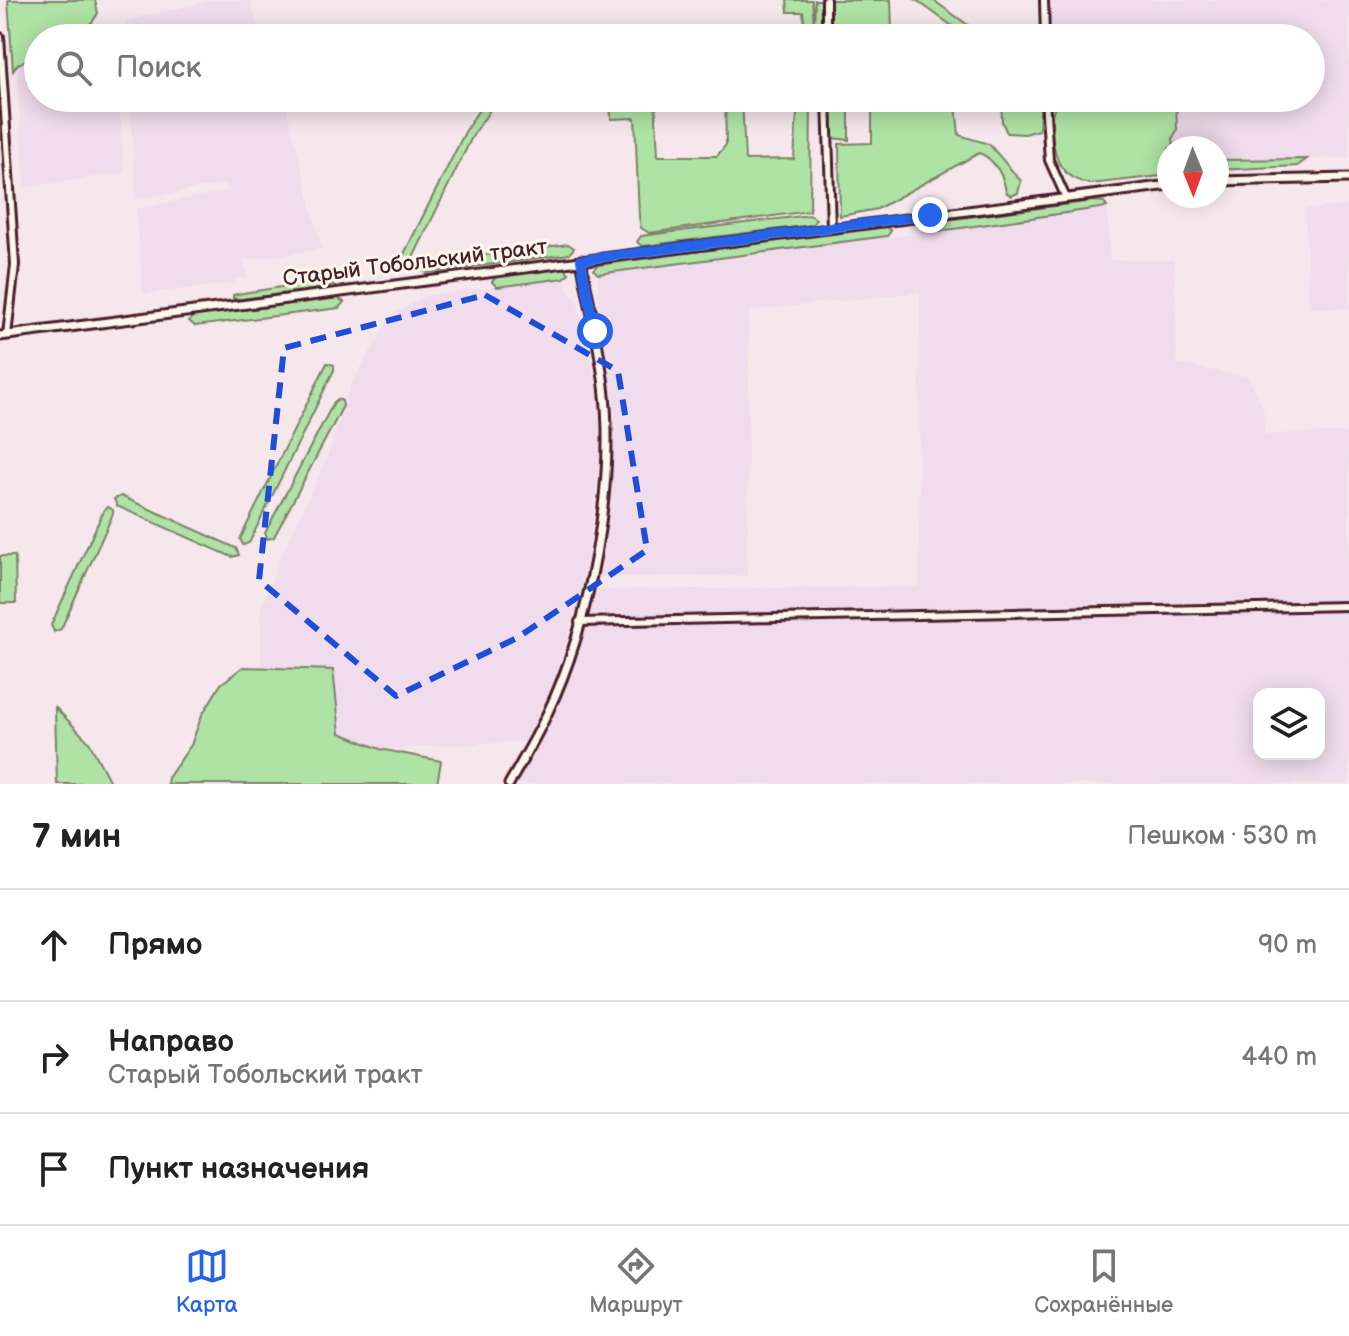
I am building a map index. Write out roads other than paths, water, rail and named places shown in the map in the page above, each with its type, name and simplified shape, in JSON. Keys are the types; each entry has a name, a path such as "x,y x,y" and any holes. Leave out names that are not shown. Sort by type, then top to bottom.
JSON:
{"street":[{"path":"826,0 826,24"},
{"path":"1044,0 1045,24"},
{"path":"0,37 15,265 3,335"},
{"path":"827,112 831,228"},
{"path":"1046,112 1049,160 1066,198"},
{"path":"1229,181 1349,181"},
{"name":"Старый Тобольский тракт","path":"3,335 1157,187"},
{"path":"509,784 548,713 579,622 590,586 602,505 607,441 605,387 581,260"},
{"path":"579,622 1349,606"}]}
